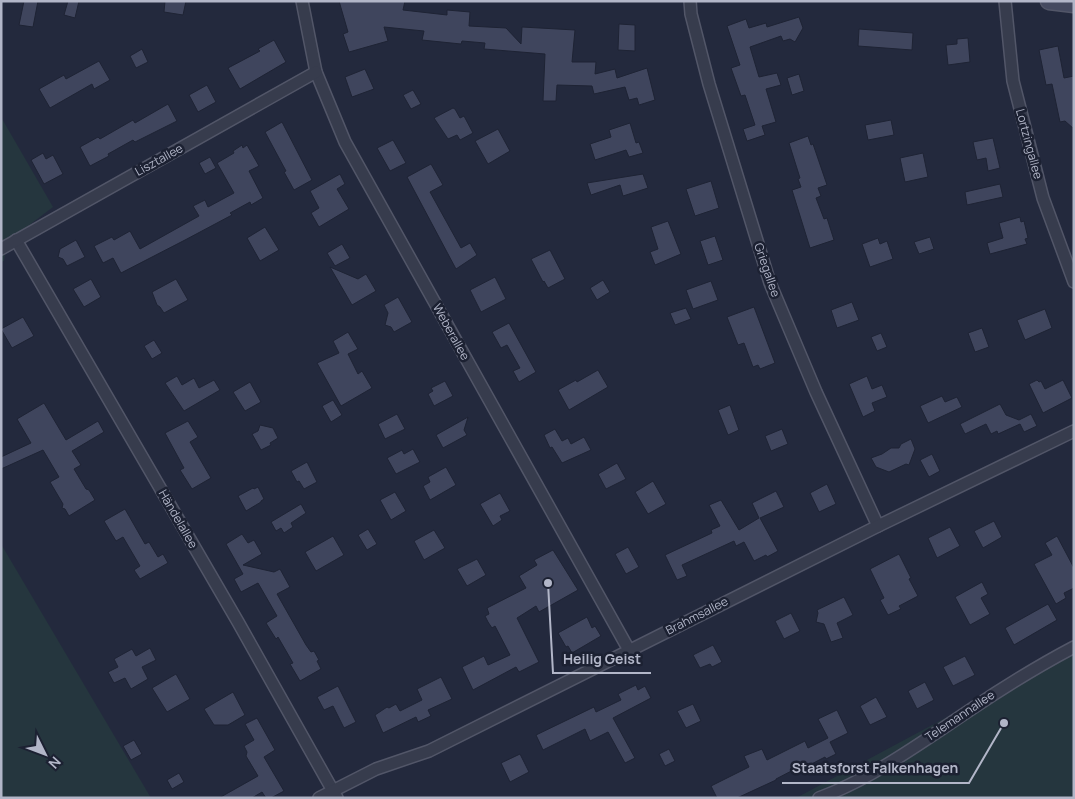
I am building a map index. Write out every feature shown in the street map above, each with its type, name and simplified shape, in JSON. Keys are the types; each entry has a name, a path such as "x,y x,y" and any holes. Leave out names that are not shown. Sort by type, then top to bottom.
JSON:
{"street":[{"name":"Weberallee","path":"302,1 316,72 345,142 629,650"},
{"name":"Griegallee","path":"690,1 690,14 709,84 770,283 816,392 878,526"},
{"name":"Lortzingallee","path":"1005,1 1013,81 1043,198 1074,282"},
{"path":"1049,1 1074,4"},
{"name":"Lisztallee","path":"1,249 316,72"},
{"name":"Händelallee","path":"16,240 335,794"},
{"name":"Brahmsallee","path":"319,798 335,794 376,769 429,751 878,526 1074,431"},
{"name":"Telemannallee","path":"819,798 839,790 881,767 1020,676 1074,646"}],"shaded area":[{"path":"1,117 53,207 7,242 4,261 1,262"},
{"path":"1,544 151,798 1,798"},
{"path":"1074,649 1074,798 796,798"}],"building":[{"path":"24,1 38,1 33,27 19,25"},
{"path":"68,1 79,1 75,18 64,15"},
{"path":"165,1 186,1 183,15 164,12"},
{"path":"339,1 405,1 403,10 447,15 447,10 470,12 469,26 506,28 521,44 522,27 575,30 572,62 596,62 595,74 615,69 617,78 647,68 655,100 639,105 637,98 629,100 625,87 594,94 592,86 557,85 556,101 543,101 545,54 484,49 485,43 462,41 461,44 422,40 424,31 384,27 388,41 349,52 343,34 348,32"},
{"path":"799,17 803,28 795,42 790,39 783,41 781,36 750,47 759,77 777,73 781,85 766,89 776,122 762,126 765,135 747,141 743,129 755,125 745,95 741,96 731,68 740,65 727,26 746,19 749,28 766,23 767,27"},
{"path":"619,24 635,25 635,51 618,50"},
{"path":"859,29 913,33 912,50 858,46"},
{"path":"968,38 970,62 948,65 946,45 957,44 957,39"},
{"path":"274,40 286,62 240,89 228,68 260,51 258,49"},
{"path":"1058,46 1064,78 1074,76 1074,129 1065,121 1060,122 1052,84 1046,85 1039,50"},
{"path":"142,49 148,62 136,68 130,56"},
{"path":"99,61 110,80 94,89 92,84 50,108 39,89 64,75 66,79"},
{"path":"365,69 374,89 352,97 345,77"},
{"path":"799,74 804,91 792,95 787,78"},
{"path":"207,85 216,102 198,112 189,95"},
{"path":"413,90 421,104 411,109 403,95"},
{"path":"168,104 177,121 135,142 133,140 90,166 80,147 98,137 100,139 133,120 135,123"},
{"path":"453,108 460,118 464,116 473,133 460,140 457,135 448,139 434,118"},
{"path":"891,120 894,135 868,140 865,125"},
{"path":"282,122 312,180 294,190 265,132"},
{"path":"630,123 636,143 639,142 643,153 629,157 626,150 595,160 590,144 611,137 609,130"},
{"path":"498,129 510,151 488,164 475,141"},
{"path":"808,136 811,145 813,144 827,185 818,188 821,196 816,198 824,219 827,218 834,240 810,248 792,190 801,187 789,143"},
{"path":"993,138 1000,168 988,171 986,158 977,160 973,142"},
{"path":"393,140 406,163 390,171 377,148"},
{"path":"242,145 243,148 247,145 259,166 249,171 263,198 251,205 250,202 230,213 232,215 121,273 113,258 103,263 94,246 112,237 114,240 130,231 140,249 199,216 193,206 205,200 208,207 234,193 217,163 234,153 233,151"},
{"path":"43,153 46,159 53,155 63,174 44,184 31,160"},
{"path":"923,153 928,177 905,182 900,158"},
{"path":"210,157 216,168 205,174 199,163"},
{"path":"431,164 443,185 430,192 461,248 470,243 477,255 456,269 407,177"},
{"path":"340,174 345,184 337,189 349,209 319,227 311,213 319,208 310,191"},
{"path":"643,174 648,188 623,196 620,185 591,195 587,183"},
{"path":"711,181 719,208 695,216 686,189"},
{"path":"1000,184 1003,197 967,205 965,192"},
{"path":"1020,217 1021,222 1024,221 1028,238 1025,239 1027,244 990,254 987,243 1003,238 999,223"},
{"path":"668,221 681,254 655,265 650,252 658,249 651,227"},
{"path":"265,227 279,250 260,261 247,238"},
{"path":"715,236 723,260 708,265 700,241"},
{"path":"930,237 934,249 919,254 914,242"},
{"path":"878,238 880,244 887,241 893,259 870,267 862,244"},
{"path":"76,240 85,257 67,266 63,259 58,257 60,249"},
{"path":"342,244 350,258 335,266 327,253"},
{"path":"550,250 565,279 548,288 531,259"},
{"path":"330,267 358,279 366,274 376,291 352,305"},
{"path":"495,277 506,299 481,312 470,290"},
{"path":"91,279 101,297 84,307 73,289"},
{"path":"176,279 188,300 164,313 157,305 152,292"},
{"path":"603,280 610,292 597,300 590,288"},
{"path":"711,281 718,300 693,309 686,290"},
{"path":"398,297 412,322 394,332 391,327 385,325 388,313 384,305"},
{"path":"852,302 859,320 837,328 831,310"},
{"path":"754,307 775,363 760,369 758,365 753,367 744,343 738,345 727,317"},
{"path":"686,308 691,319 675,325 670,313"},
{"path":"1045,309 1052,328 1025,340 1017,320"},
{"path":"23,317 34,336 12,348 1,329"},
{"path":"509,323 536,372 519,382 513,371 520,368 507,345 501,348 492,332"},
{"path":"982,328 989,347 975,352 968,333"},
{"path":"348,332 358,349 348,354 358,374 362,371 372,388 341,406 317,363 339,353 333,341"},
{"path":"881,333 887,347 877,351 871,337"},
{"path":"154,340 162,353 152,359 144,346"},
{"path":"598,370 608,387 569,410 558,390"},
{"path":"177,376 182,385 194,378 199,388 214,380 220,390 184,411 165,383"},
{"path":"867,376 872,389 882,385 887,397 872,403 875,411 863,417 849,384"},
{"path":"1037,380 1041,381 1045,389 1063,380 1072,398 1043,413 1029,384"},
{"path":"445,381 453,396 434,406 428,394 433,391 431,388"},
{"path":"250,382 261,402 245,411 233,392"},
{"path":"942,396 945,402 957,397 962,407 928,423 920,406"},
{"path":"333,400 342,415 331,422 322,406"},
{"path":"44,403 66,440 98,421 104,432 72,451 81,465 74,469 95,500 69,516 65,509 62,508 63,504 50,482 59,477 43,450 1,469 1,457 31,443 17,419"},
{"path":"1000,404 1006,415 1019,420 1031,414 1037,426 1024,432 1020,424 998,434 997,431 991,434 986,424 965,434 960,424"},
{"path":"730,405 739,430 728,435 718,410"},
{"path":"397,414 405,429 385,439 378,424"},
{"path":"468,417 464,430 467,435 443,448 436,435"},
{"path":"188,421 198,437 190,442 211,478 192,489 180,470 184,468 165,433"},
{"path":"260,425 273,428 278,438 270,443 271,445 261,450 252,434 258,431"},
{"path":"555,429 562,441 568,438 571,444 584,437 591,450 562,463 552,447 550,448 544,435"},
{"path":"782,429 788,444 771,451 765,436"},
{"path":"911,439 915,449 909,465 906,464 889,472 876,467 871,458 891,448 899,448 901,444"},
{"path":"413,449 420,462 396,474 387,458 402,450 404,454"},
{"path":"932,454 940,471 929,477 920,460"},
{"path":"307,462 317,482 304,489 299,481 297,482 291,471"},
{"path":"617,463 626,479 606,489 598,474"},
{"path":"446,467 456,485 430,500 423,486 430,482 428,477"},
{"path":"653,481 666,504 648,514 635,492"},
{"path":"827,484 836,504 819,512 810,493"},
{"path":"258,487 264,499 246,511 238,496"},
{"path":"776,491 784,507 760,518 778,551 754,561 744,542 736,546 734,541 682,565 687,576 677,580 665,555 712,533 711,530 720,526 709,505 721,500 739,530 759,518 752,503"},
{"path":"395,492 406,511 391,520 380,500"},
{"path":"500,493 510,511 500,516 502,520 493,526 480,504"},
{"path":"301,504 306,513 291,523 293,527 284,533 281,528 276,531 271,522"},
{"path":"125,509 145,544 149,542 158,557 163,554 168,563 140,579 134,570 140,566 123,537 116,541 104,521"},
{"path":"994,521 1002,537 983,548 974,531"},
{"path":"950,527 960,546 937,558 928,538"},
{"path":"368,529 377,544 367,550 358,535"},
{"path":"434,530 445,548 424,560 414,541"},
{"path":"242,534 248,543 254,540 262,554 243,565 274,572 280,569 290,587 277,594 306,645 311,652 314,651 319,660 317,661 321,669 300,681 290,664 293,663 278,637 276,639 266,623 277,616 258,583 241,592 234,579 243,574 226,544"},
{"path":"333,536 344,555 316,571 305,552"},
{"path":"1057,536 1074,568 1074,588 1064,593 1066,598 1056,604 1034,564 1052,555 1045,543"},
{"path":"628,547 639,567 626,574 615,554"},
{"path":"553,550 578,590 539,612 536,606 517,618 539,662 519,672 516,667 473,690 462,667 484,656 488,665 510,655 495,626 492,628 485,616 489,614 487,608 526,588 519,576 537,565 534,560"},
{"path":"899,554 918,596 899,606 901,609 888,615 880,600 884,598 870,569"},
{"path":"477,559 486,575 467,586 457,569"},
{"path":"982,582 988,594 981,598 990,614 970,625 955,597"},
{"path":"844,597 853,615 837,623 843,638 831,642 824,624 816,622 817,610"},
{"path":"1048,604 1057,620 1014,645 1005,628"},
{"path":"791,613 800,631 784,639 775,621"},
{"path":"587,617 592,628 595,626 601,636 572,653 558,633"},
{"path":"713,645 722,662 712,667 710,664 700,668 693,655"},
{"path":"150,648 156,660 142,667 148,679 131,689 125,678 114,683 108,672 118,667 114,659 132,649 136,656"},
{"path":"965,656 975,675 953,686 943,667"},
{"path":"176,674 190,699 167,712 152,688"},
{"path":"441,677 452,699 428,710 431,716 418,722 416,717 383,733 375,715 387,707 389,708 396,704 400,711 422,700 417,689"},
{"path":"925,682 934,700 917,709 908,691"},
{"path":"636,685 638,690 645,686 651,698 613,718 635,758 625,763 608,732 590,741 585,729 543,750 536,735 594,707 596,712 621,700 618,694"},
{"path":"338,686 356,722 344,728 333,706 324,710 317,697"},
{"path":"233,692 245,715 228,725 214,725 204,709"},
{"path":"876,697 887,717 870,725 860,706"},
{"path":"693,704 701,721 686,728 677,711"},
{"path":"837,710 848,733 830,742 836,754 826,759 825,757 800,770 799,767 737,798 717,798 711,786 749,767 744,756 762,749 767,760 805,741 808,748 828,738 818,719"},
{"path":"257,718 275,750 264,757 284,791 271,798 266,798 262,792 252,798 219,798 258,776 246,756 247,752 244,746 254,740 245,724"},
{"path":"134,740 142,754 131,760 123,746"},
{"path":"669,749 675,761 665,766 659,754"},
{"path":"520,754 529,772 510,782 501,763"},
{"path":"179,773 184,782 172,789 167,780"}],"place":[{"name":"Heilig Geist","path":"548,583"},
{"name":"Staatsforst Falkenhagen","path":"1004,723"}]}
